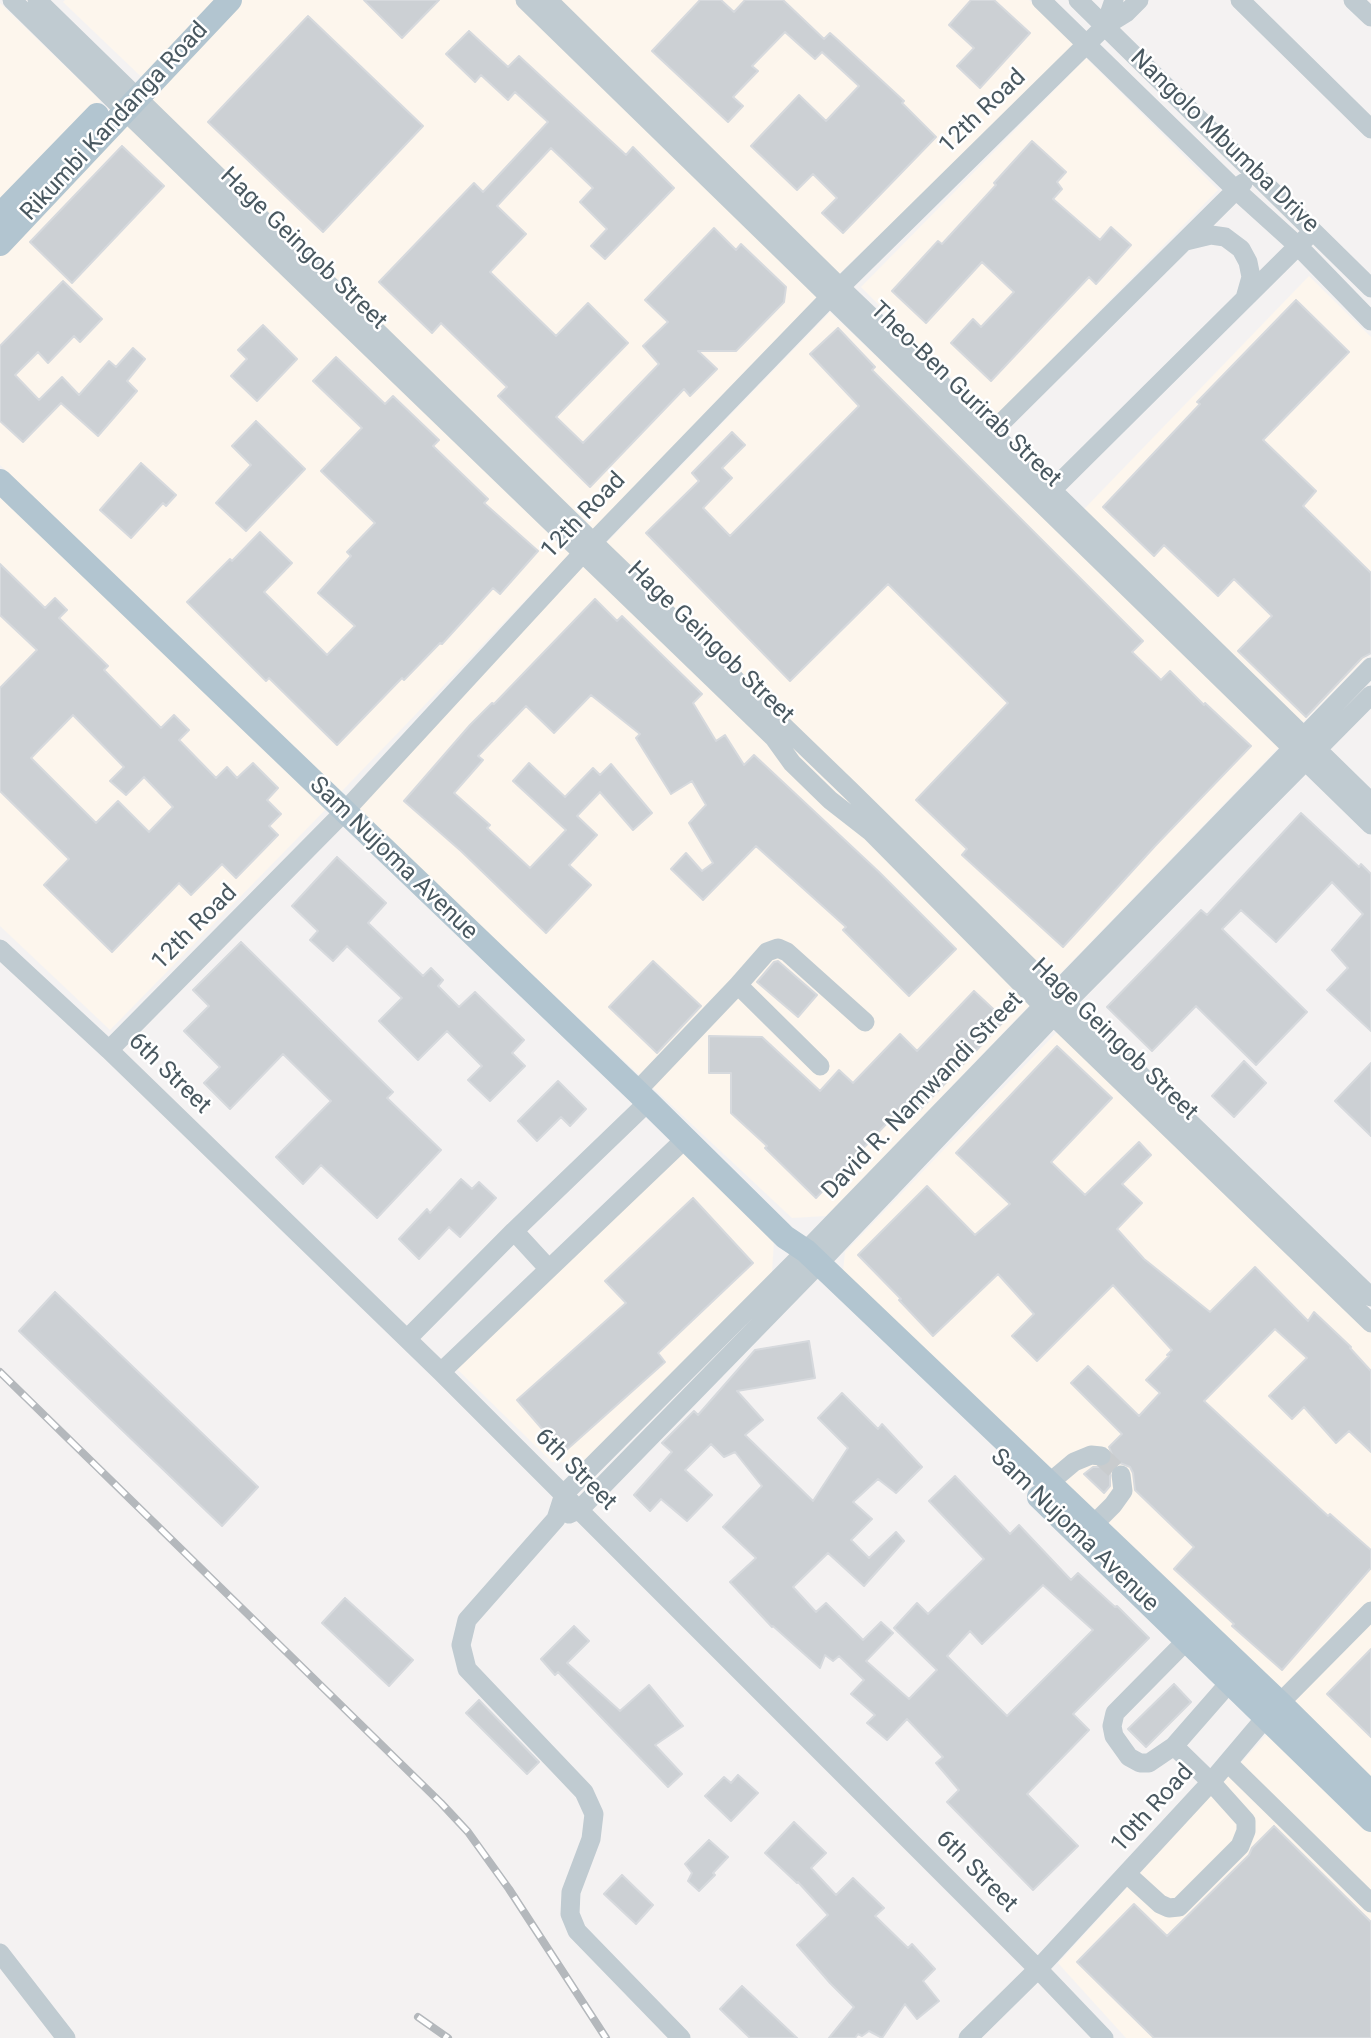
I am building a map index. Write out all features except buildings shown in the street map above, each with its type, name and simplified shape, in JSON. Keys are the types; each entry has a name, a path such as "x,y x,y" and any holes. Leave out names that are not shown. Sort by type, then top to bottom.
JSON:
{"main road":[{"name":"Rikumbi Kandanga Road","path":"0,244 208,0"},
{"name":"Rikumbi Kandanga Road","path":"0,215 230,0"},
{"name":"Sam Nujoma Avenue","path":"0,481 642,1097 1230,1682 1273,1710 1371,1793"},
{"name":"Sam Nujoma Avenue","path":"807,1262 1093,1525 1273,1710 1371,1821"}],"street":[{"name":"Hage Geingob Street","path":"12,0 125,98 588,547 1055,1004 1371,1323"},
{"name":"Hage Geingob Street","path":"37,0 125,98"},
{"name":"Theo-Ben Gurirab Street","path":"525,0 1047,495 1305,749 1371,825"},
{"name":"Theo-Ben Gurirab Street","path":"548,0 835,293"},
{"name":"Nangolo Mbumba Drive","path":"1041,0 1297,246 1371,321"},
{"name":"Nangolo Mbumba Drive","path":"1078,0 1371,288"},
{"path":"1105,26 1114,0"},
{"path":"1105,26 1126,13 1139,0"},
{"path":"1240,0 1371,129"},
{"path":"1353,0 1371,18"},
{"name":"12th Road","path":"109,1050 344,812 588,547 835,293 1105,26"},
{"path":"986,438 1254,173"},
{"path":"1047,495 1313,231"},
{"path":"1186,241 1211,235 1225,237 1241,249 1248,262 1251,277 1244,300"},
{"name":"David R. Namwandi Street","path":"580,1509 807,1262 1305,749 1371,667"},
{"name":"David R. Namwandi Street","path":"1305,749 1371,695"},
{"name":"Theo-Ben Gurirab Street","path":"1305,749 1371,802"},
{"path":"407,1339 642,1097 767,952 778,947 787,952 865,1022"},
{"name":"6th Street","path":"0,949 109,1050 441,1371 1104,2038"},
{"path":"737,985 820,1066"},
{"name":"Hage Geingob Street","path":"1055,1004 1371,1297"},
{"path":"441,1371 685,1139"},
{"path":"514,1231 548,1268"},
{"name":"David R. Namwandi Street","path":"564,1494 807,1262"},
{"path":"1049,1483 1074,1462 1091,1455 1101,1456"},
{"path":"1093,1525 1123,1492 1121,1475"},
{"path":"564,1494 556,1519 467,1620 461,1644 467,1669 583,1792 594,1814 591,1839 571,1892 569,1914 577,1931 681,2038"},
{"path":"556,1519 580,1509"},
{"name":"10th Road","path":"968,2038 1038,1969 1211,1782 1273,1710 1371,1611"},
{"path":"1187,1640 1115,1713 1112,1726 1114,1736 1129,1757 1140,1763 1149,1763 1174,1746 1230,1682"},
{"path":"1127,1874 1160,1904 1169,1908 1179,1907 1240,1846 1247,1831 1246,1821 1174,1746"},
{"path":"1228,1763 1371,1903"},
{"path":"0,1953 65,2038"}],"shaded area":[{"path":"1029,0 1076,46 839,274 341,792 0,465 0,253 154,89 63,2"},
{"path":"0,3 101,101 0,202"},
{"path":"1086,58 1218,190 993,419 861,287"},
{"path":"1309,276 1371,337 1371,652 826,1216 792,1218 354,808 830,312 1061,533"},
{"path":"0,492 328,807 110,1030 0,926"},
{"path":"1058,1031 1371,1332 1371,1782 843,1271 845,1252"},
{"path":"685,1148 774,1240 772,1273 582,1463 552,1462 456,1368"},
{"path":"1269,1732 1371,1832 1371,2038 1126,2038 1058,1963"}],"tunnel":[{"path":"1101,1456 1121,1475"}],"railway":[{"path":"0,1372 468,1832 509,1889 606,2038"},
{"path":"418,2017 448,2038"}]}
